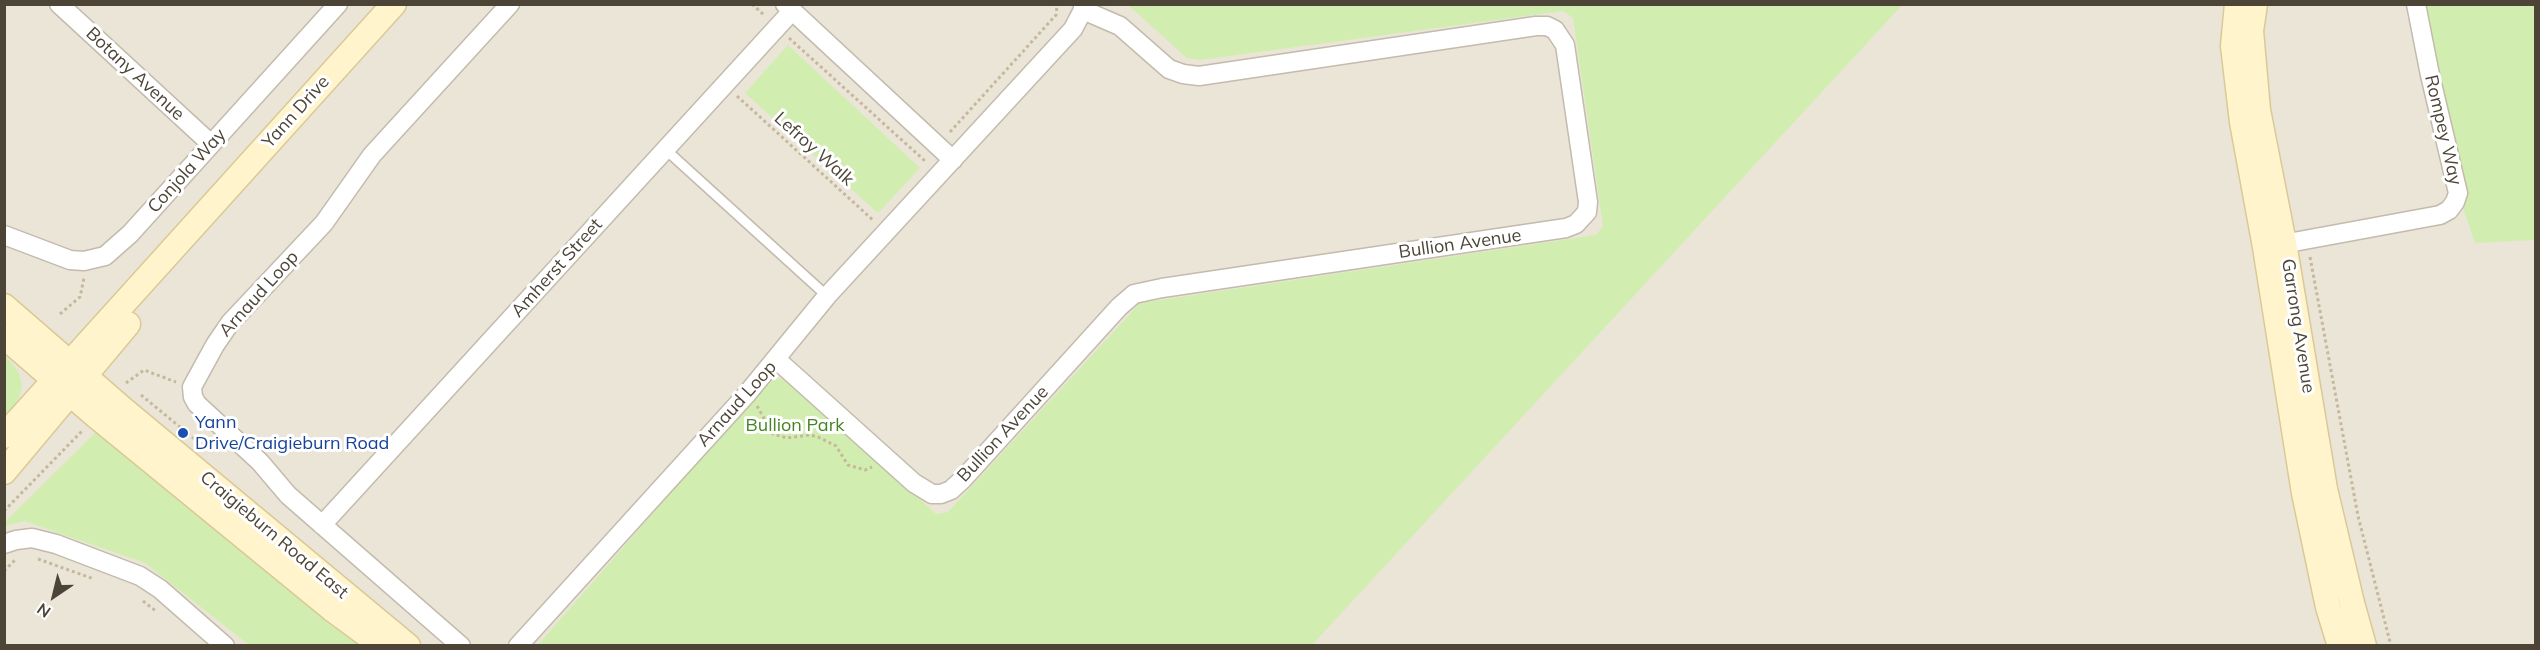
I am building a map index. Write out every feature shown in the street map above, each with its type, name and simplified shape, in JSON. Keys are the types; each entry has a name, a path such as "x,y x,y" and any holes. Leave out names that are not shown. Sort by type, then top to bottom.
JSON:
{"street":[{"name":"Conjola Way","path":"84,261 97,259 113,251 338,4"},
{"name":"Yann Drive","path":"40,415 104,339 143,306 161,282 197,220 394,4"},
{"name":"Arnaud Loop","path":"192,387 230,323 324,223 372,155 510,4"},
{"name":"Garrong Avenue","path":"2237,4 2233,46 2235,78 2285,243 2304,493 2328,607 2340,645"},
{"name":"Garrong Avenue","path":"2255,4 2251,31 2258,110 2285,243 2325,489 2364,645"},
{"name":"Rompey Way","path":"2285,243 2440,215 2449,210 2455,202 2458,193 2416,4"},
{"name":"Botany Avenue","path":"61,5 211,144"},
{"name":"Arnaud Loop","path":"518,645 746,394 827,296 1073,29 1083,7"},
{"name":"Bullion Avenue","path":"776,359 923,490 932,494 941,494 951,490 1119,306 1127,298 1143,291 1566,228 1576,224 1587,212 1588,202 1565,45 1556,30 1547,26 1199,76 1169,69 1120,26 1083,7"},
{"path":"789,8 953,160"},
{"name":"Amherst Street","path":"322,525 777,27 789,8"},
{"path":"4,235 70,260 84,261"},
{"name":"Craigieburn Road East","path":"4,306 19,338 408,645"},
{"path":"4,436 40,415 105,404 101,379 104,339 19,338 31,368 40,415 4,472"},
{"path":"192,387 193,398 197,404 260,462 276,483 461,645"},
{"name":"Craigieburn Road East","path":"105,404 332,609 382,645"},
{"path":"4,544 32,538 56,544 140,576 160,589 225,645"}],"lane":[{"path":"665,149 827,296"}],"path":[{"path":"752,4 925,161 1056,15 1057,4"},
{"name":"Lefroy Walk","path":"724,84 886,233"},
{"path":"2285,243 2391,645"},
{"path":"60,314 83,293 84,261"},
{"path":"4,511 105,404 126,383 144,370 192,387"},
{"path":"746,394 760,410 773,434 787,438 810,435 828,441 836,446 848,465 855,469 866,470 872,467 883,454"},
{"path":"29,556 103,583"},
{"path":"16,559 22,558"},
{"path":"134,594 161,616"}],"shaded area":[{"path":"4,5 2535,5 2535,645 5,645"}],"green space":[{"name":"Bullion Park","path":"1128,5 1902,5 1312,645 537,646 739,415 768,383 778,378 791,381 936,514 948,512 1140,303 1596,235 1603,226 1573,18 1563,11 1200,60 1187,58"},
{"path":"2416,5 2535,5 2535,240 2475,243 2458,193"},
{"path":"788,45 920,168 878,213 745,93"},
{"path":"4,354 19,373 22,386 17,406 4,419"},
{"path":"96,432 360,645 249,645 145,563 24,521 5,526 5,522"}],"place":[{"name":"Yann Drive/Craigieburn Road","path":"183,433"}]}
